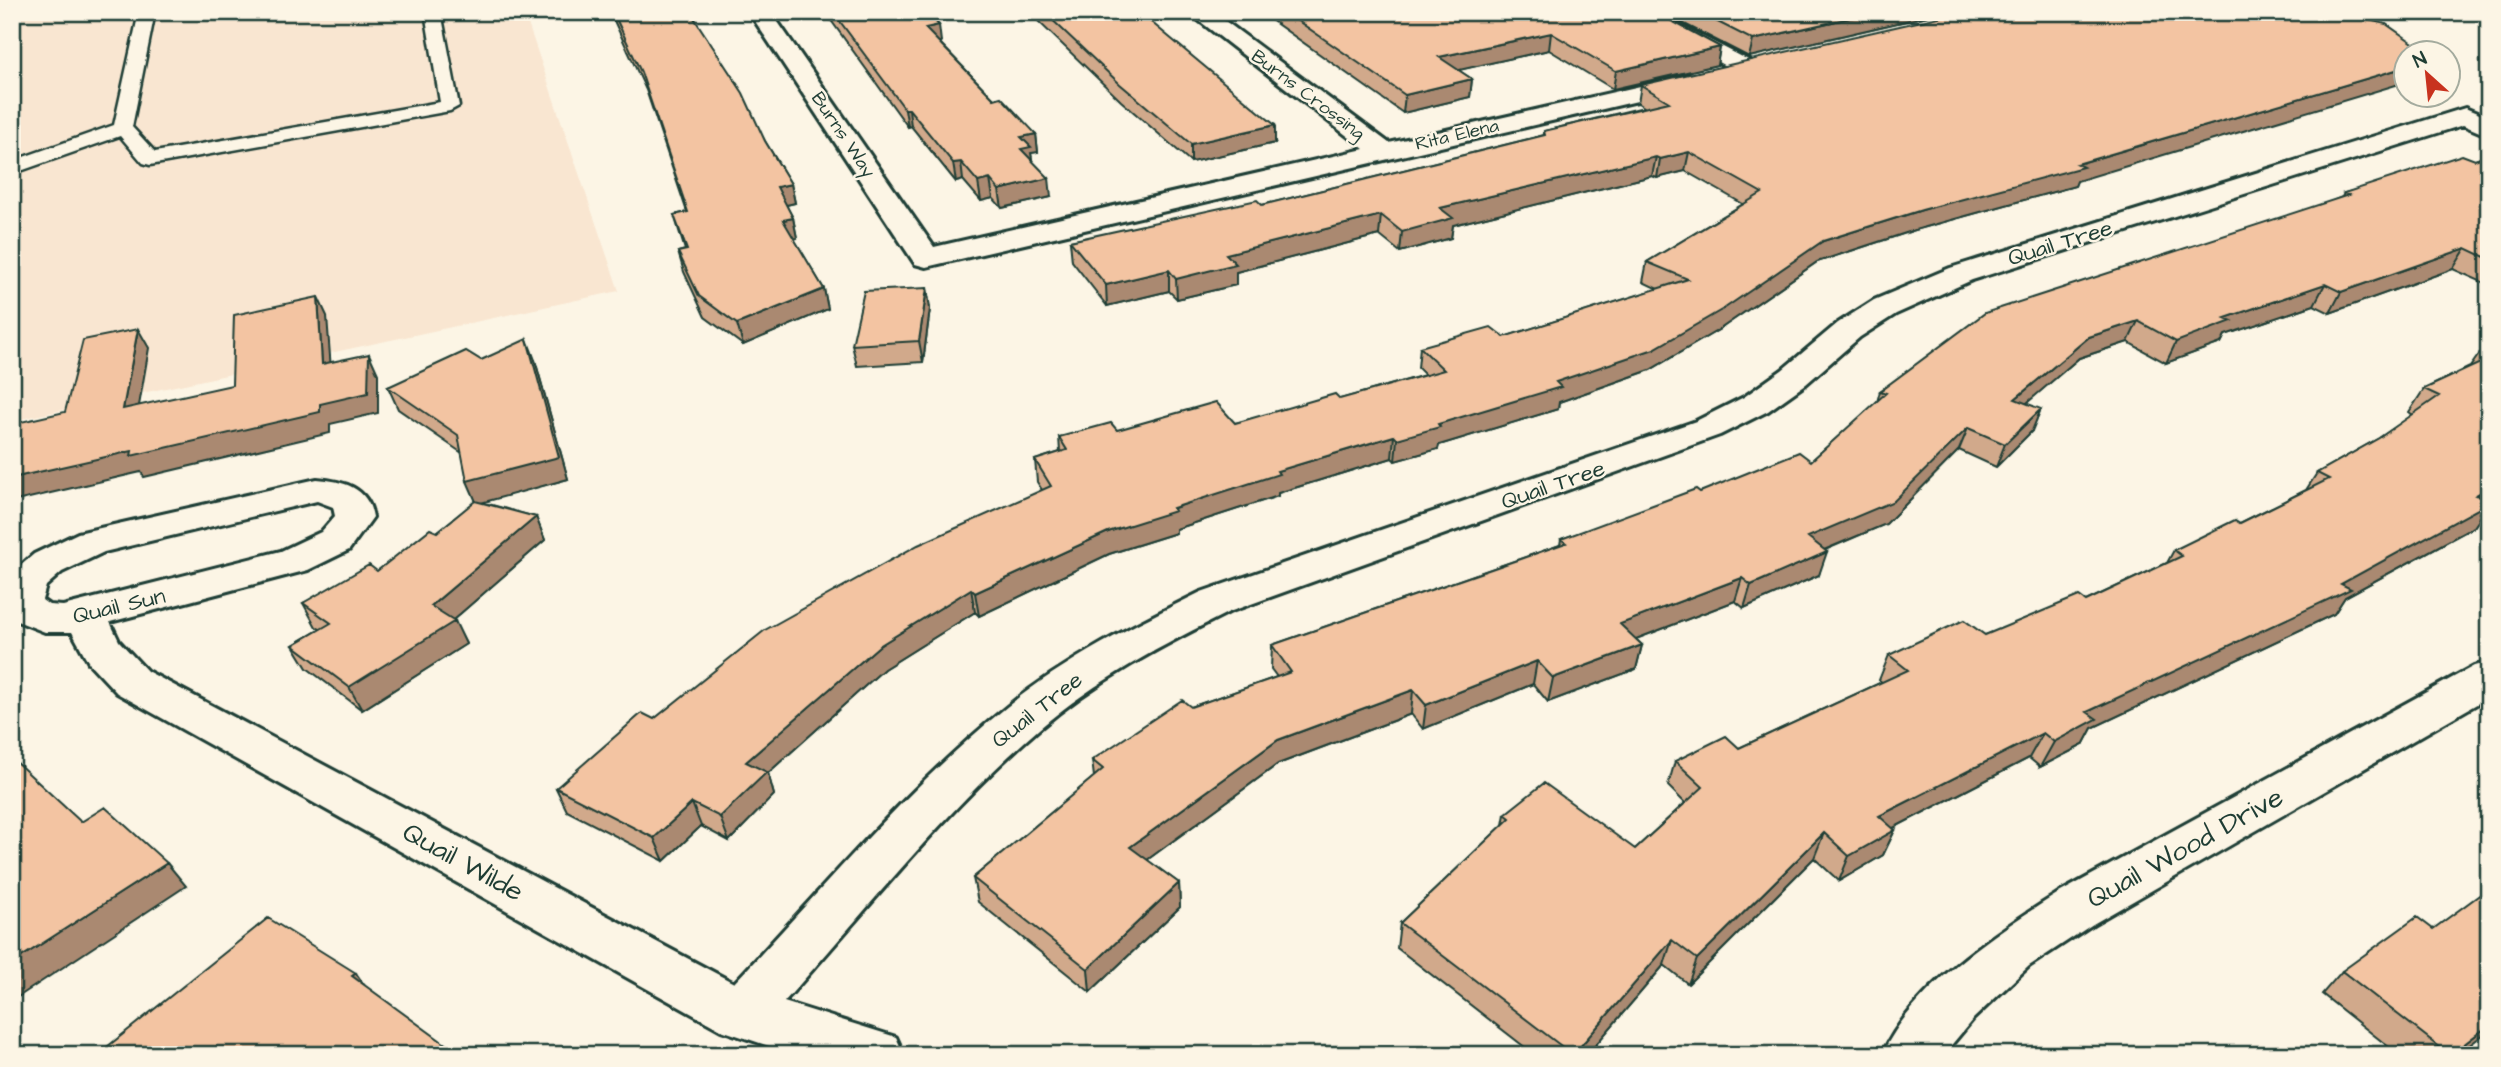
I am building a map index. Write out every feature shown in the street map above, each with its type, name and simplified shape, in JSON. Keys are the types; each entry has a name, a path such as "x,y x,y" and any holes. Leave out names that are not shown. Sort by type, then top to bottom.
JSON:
{"street":[{"name":"Burns Way","path":"760,12 926,258"},
{"name":"Burns Crossing","path":"1199,12 1384,152"},
{"path":"1638,12 1748,69"},
{"name":"Rita Elena","path":"926,258 1775,62"},
{"name":"Quail Tree","path":"740,1013 965,769 1025,716 1076,679 1150,634 1215,603 1708,428 1756,404 1794,377 1850,330 1885,307 1961,274 2477,122"},
{"name":"Quail Sun","path":"334,492 347,497 354,506 354,517 347,529 316,552 294,561 88,616 43,619 28,613 21,603 23,591 32,577 48,563 92,542 297,493 334,492"},
{"name":"Quail Wilde","path":"88,616 91,634 104,654 132,682 740,1013 877,1055"},
{"name":"Quail Wood Drive","path":"1909,1055 1954,1002 2011,950 2075,909 2489,677"}],"lane":[{"path":"123,128 147,12"},
{"path":"123,128 150,159 450,106 433,12"},
{"path":"12,168 123,128"}],"shaded area":[{"path":"12,12 524,12 619,291 12,421"}],"building":[{"path":"613,12 690,12 743,93 765,141 791,184 777,187 793,218 783,220 824,289 737,324 699,296 678,252 687,250 674,215 688,212 641,72"},
{"path":"833,12 926,12 939,25 925,28 994,99 1001,97 1036,134 1021,137 1031,147 1021,149 1049,178 999,190 990,179 978,182 961,162 953,163 909,109 905,109"},
{"path":"1044,12 1139,12 1275,125 1191,144 1120,84"},
{"path":"1285,12 1655,12 1720,47 1616,71 1551,33 1439,57 1472,79 1405,95"},
{"path":"1698,12 1876,12 1753,40"},
{"path":"1961,12 2333,12 2386,24 2406,38 2392,38 2392,71 2077,164 2083,167 1922,210 1823,241 1725,308 1654,349 1556,382 1561,387 1438,424 1440,427 1397,439 1394,436 1277,471 1279,474 1108,532 975,593 971,589 879,646 746,762 767,772 720,817 692,803 654,838 556,788 642,713 654,719 765,630 918,545 1051,486 1035,460 1067,450 1059,437 1111,423 1117,430 1216,402 1235,423 1335,394 1340,399 1444,370 1420,347 1491,327 1504,337 1688,279 1647,262 1762,193 1689,152 1660,159 1656,157 1440,208 1453,218 1402,232 1381,215 1226,254 1236,264 1176,279 1169,270 1106,285 1070,241 1257,200 1262,205 1545,135 1544,131 1669,102 1641,85"},
{"path":"2462,155 2475,160 2489,155 2489,259 2466,248 2341,292 2325,284 2225,318 2232,321 2176,342 2138,321 2089,337 2015,399 2041,409 2005,444 1968,428 1894,501 1808,537 1827,552 1751,585 1742,578 1620,624 1642,645 1553,678 1537,661 1426,705 1413,690 1278,740 1130,847 1179,883 1088,969 973,878 1103,769 1092,760 1182,700 1191,707 1291,672 1272,645 1566,543 1561,539 1696,489 1700,492 1799,452 1811,461 1886,393 1880,391 1985,313 2349,195 2344,193"},
{"path":"927,288 919,341 852,345 864,291"},
{"path":"318,297 322,364 369,354 368,393 320,404 320,412 131,456 132,451 12,478 12,424 65,412 83,340 138,329 123,409 232,385 234,315"},
{"path":"527,339 559,457 467,481 458,435 388,387 466,351 481,360"},
{"path":"2489,349 2489,357 2480,353"},
{"path":"2489,359 2489,488 2476,495 2489,503 2341,584 2351,589 2087,712 2097,719 2054,742 2043,733 1879,816 1895,830 1849,856 1824,833 1697,959 1672,940 1573,1055 1400,923 1510,818 1505,814 1544,783 1635,849 1703,787 1675,761 1726,736 1739,748 1908,670 1889,655 1964,620 1985,635 2079,596 2086,601 2182,556 2174,550 2235,520 2240,523 2329,479 2317,473 2379,438 2439,396 2424,389"},
{"path":"475,501 536,517 431,606 455,621 349,687 293,645 331,623 303,603 369,565 377,571 430,529 437,532"},
{"path":"12,761 81,822 105,807 167,863 12,963"},
{"path":"2489,888 2489,1025 2450,1055 2342,971 2417,917 2433,929"},
{"path":"268,918 356,973 352,976 459,1054 97,1055"}]}
